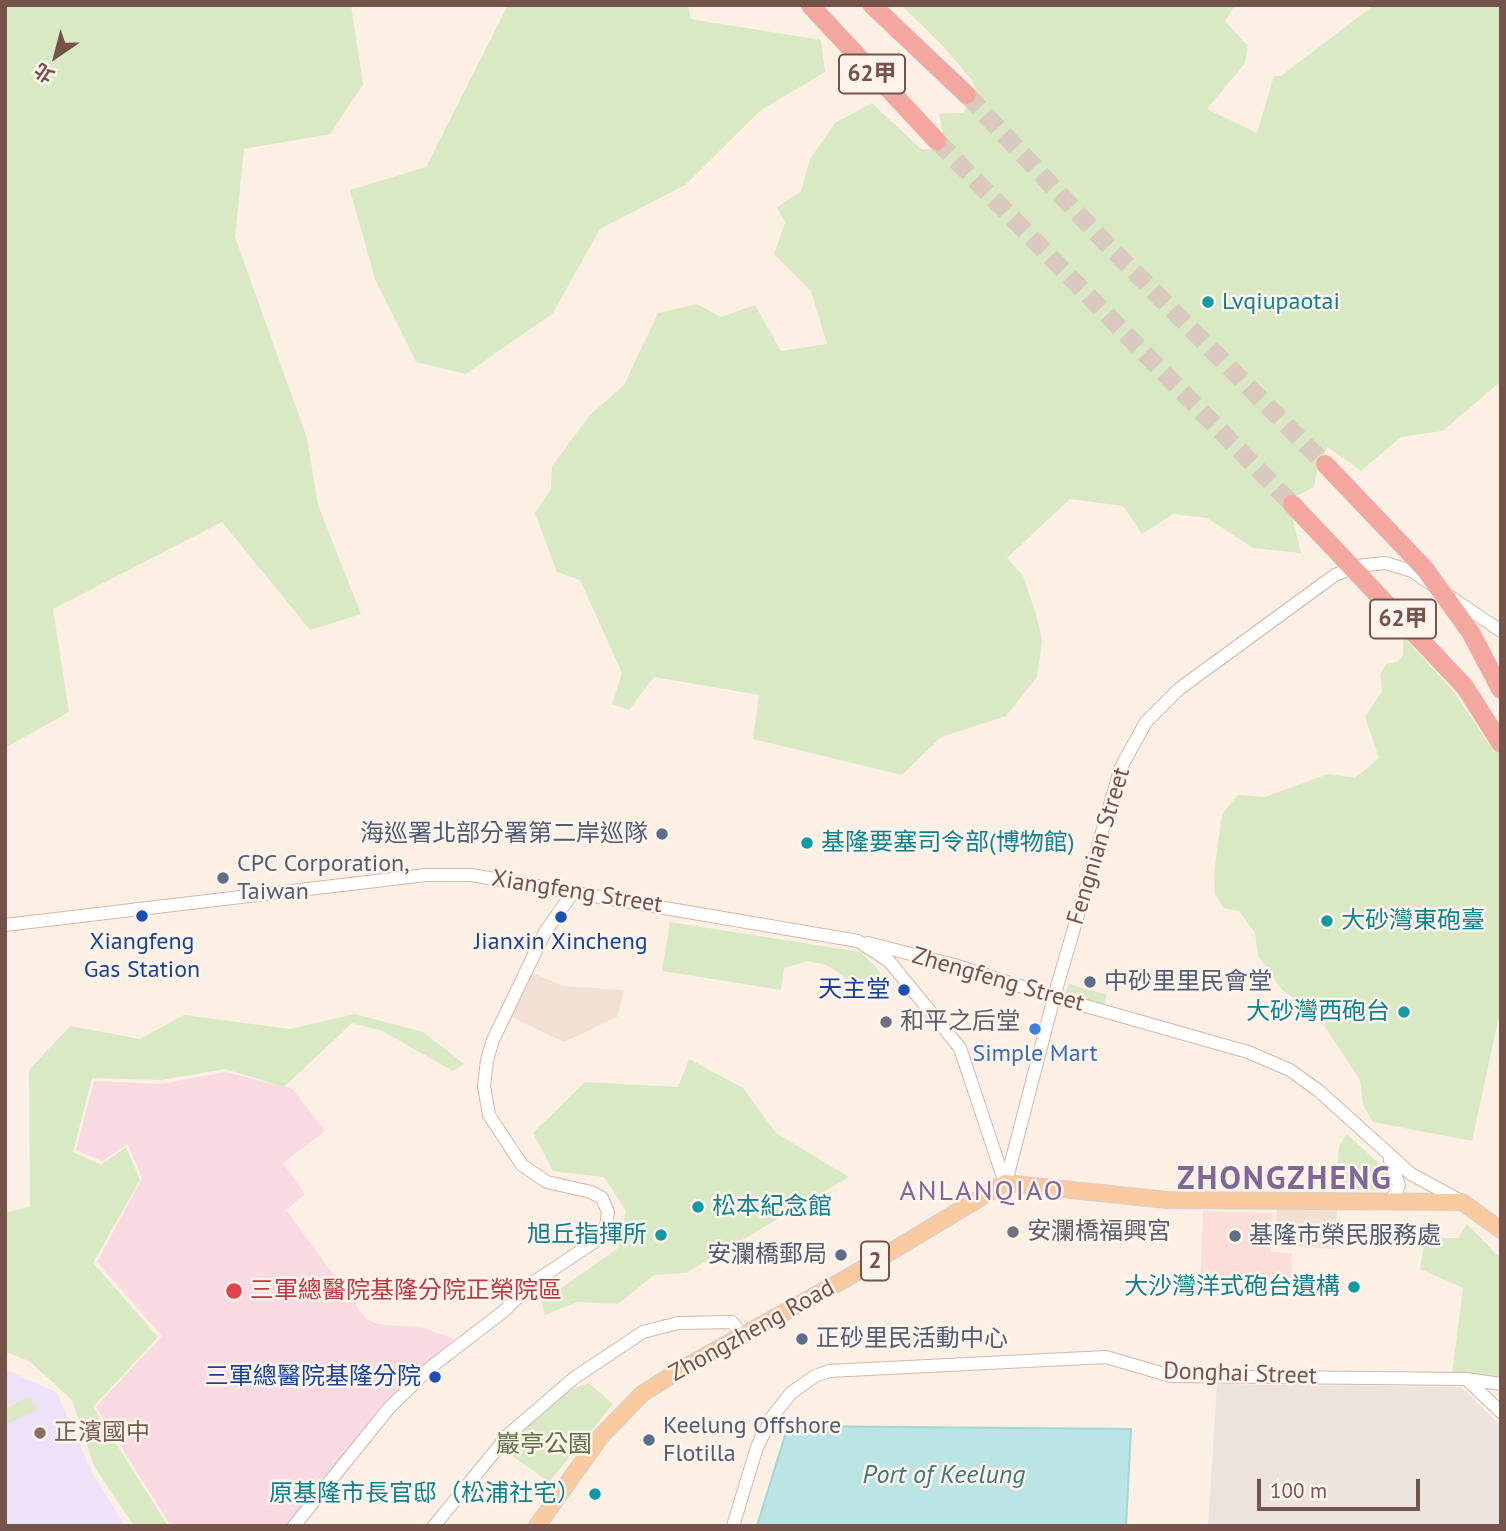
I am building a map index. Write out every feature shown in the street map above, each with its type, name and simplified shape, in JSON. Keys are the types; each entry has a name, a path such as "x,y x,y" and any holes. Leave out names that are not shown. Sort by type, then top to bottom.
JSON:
{"highway":[{"name":"62甲","path":"810,5 937,141"},
{"name":"62甲","path":"872,5 967,95"},
{"name":"62甲","path":"1325,464 1425,569 1471,633 1501,690"},
{"name":"62甲","path":"1292,504 1465,687 1501,744"}],"main road":[{"path":"1005,1183 1167,1200 1462,1202 1501,1230"},
{"name":"Zhongzheng Road","path":"537,1526 601,1436 642,1394 857,1272 1005,1183"}],"street":[{"name":"Fengnian Street","path":"1005,1183 1054,997 1121,767 1146,722 1179,689 1335,575 1371,562 1400,566 1412,571 1501,631"},
{"name":"Xiangfeng Street","path":"5,925 426,875 471,875 858,940 889,961 960,1048 1005,1183"},
{"path":"294,1526 389,1408 431,1367 504,1311 531,1284 597,1240 606,1227 608,1212 603,1198 591,1192 547,1182 522,1165 489,1115 485,1095 486,1060 493,1040 545,933 574,891"},
{"name":"Zhengfeng Street","path":"858,940 916,954 1054,997 1197,1036 1248,1052 1290,1070 1327,1098 1411,1174 1462,1202"},
{"path":"900,974 900,964 916,954"},
{"path":"1386,1152 1399,1185 1395,1195 1387,1202"},
{"path":"434,1526 509,1434 574,1378 643,1332 678,1323 732,1322 742,1335"},
{"name":"Donghai Street","path":"733,1526 757,1447 772,1417 791,1393 815,1376 829,1371 1106,1357 1171,1376 1466,1379 1501,1384"},
{"path":"1466,1379 1500,1412"},
{"path":"1500,1412 1497,1398 1501,1391"}],"shaded area":[{"path":"532,973 564,986 624,990 617,1017 564,1042 511,1017"},
{"name":"三軍總醫院基隆分院正榮院區","path":"225,1072 293,1089 325,1131 283,1163 305,1194 286,1210 366,1319 378,1324 424,1328 454,1339 382,1405 287,1526 171,1526 96,1407 162,1336 97,1262 142,1178 128,1144 102,1161 76,1150 94,1081 162,1084"},
{"path":"1277,1204 1337,1206 1335,1249 1275,1245"},
{"path":"1203,1211 1272,1213 1271,1252 1292,1253 1291,1283 1200,1281"},
{"name":"正濱國中","path":"5,1369 57,1393 93,1474 125,1526 5,1526"},
{"path":"1217,1384 1461,1387 1501,1426 1501,1526 1208,1526"}],"green space":[{"path":"5,5 351,5 363,85 330,134 244,149 235,237 307,438 318,505 361,614 310,630 222,522 53,609 69,712 5,748"},
{"path":"508,5 688,5 691,19 821,40 825,72 761,110 685,185 600,229 553,313 466,374 416,362 375,279 350,190 426,167"},
{"path":"901,5 1235,5 1225,21 1248,46 1245,63 1207,109 1257,133 1274,76 1281,76 1374,5 1501,5 1501,381 1443,431 1401,437 1361,471 1328,447 1318,465 1314,487 1295,497 1293,520 1301,553 1253,548 1207,518 1173,514 1142,534 1123,506 1070,499 1007,558 1023,576 1036,614 1042,640 1037,677 1006,716 941,737 902,775 753,739 759,695 654,677 629,710 612,704 622,673 580,580 557,572 535,513 551,489 552,466 590,415 624,385 658,313 697,304 721,317 755,305 781,351 827,344 811,291 774,254 785,223 777,207 801,191 810,159 835,123 872,103 921,149 936,149 943,135 939,114 963,113 976,92 972,80 940,43"},
{"path":"1403,636 1453,691 1489,744 1501,746 1501,1007 1472,1141 1373,1122 1363,1105 1360,1080 1317,1015 1282,990 1258,956 1255,933 1239,911 1223,908 1215,894 1214,873 1222,814 1238,795 1265,797 1328,774 1355,778 1379,758 1365,717 1382,691 1380,674 1386,664 1397,662 1403,655"},
{"path":"670,922 861,952 881,973 856,992 843,976 826,965 808,961 784,968 781,990 662,971"},
{"path":"1069,984 1107,995 1104,1005 1066,993"},
{"path":"355,1014 423,1032 464,1064 453,1071 382,1031 352,1023 284,1087 225,1069 162,1080 92,1078 73,1152 101,1165 126,1147 140,1180 93,1263 158,1337 93,1407 168,1526 134,1526 94,1466 72,1400 29,1361 5,1352 5,1207 8,1212 30,1207 29,1070 70,1026 140,1039 184,1015 290,1029"},
{"path":"689,1059 743,1088 776,1133 849,1177 686,1273 654,1275 618,1304 577,1302 545,1315 542,1302 618,1248 626,1211 604,1177 553,1171 533,1133 585,1082 678,1087"},
{"path":"1347,1134 1389,1173 1391,1182 1383,1190 1336,1190 1339,1146"},
{"path":"1467,1224 1501,1259 1501,1381 1452,1374 1463,1288 1420,1269 1425,1238 1458,1238"},
{"name":"巖亭公園","path":"589,1383 613,1404 549,1482 507,1452 512,1437 563,1392"},
{"path":"29,1396 37,1410 5,1425 5,1409"}],"water":[{"name":"Port of Keelung","path":"788,1426 1131,1429 1126,1526 757,1526"}],"tunnel":[{"path":"967,95 1099,236 1325,464"},
{"path":"937,141 1292,504"}],"place":[{"name":"Lvqiupaotai","path":"1208,302"},
{"name":"海巡署北部分署第二岸巡隊","path":"662,834"},
{"name":"基隆要塞司令部(博物館)","path":"807,843"},
{"name":"CPC Corporation, Taiwan","path":"223,878"},
{"name":"Xiangfeng Gas Station","path":"142,916"},
{"name":"Jianxin Xincheng","path":"561,917"},
{"name":"大砂灣東砲臺","path":"1327,921"},
{"name":"中砂里里民會堂","path":"1090,982"},
{"name":"天主堂","path":"904,990"},
{"name":"大砂灣西砲台","path":"1404,1012"},
{"name":"和平之后堂","path":"886,1022"},
{"name":"Simple Mart","path":"1035,1029"},
{"name":"松本紀念館","path":"698,1207"},
{"name":"安瀾橋福興宮","path":"1013,1232"},
{"name":"旭丘指揮所","path":"661,1235"},
{"name":"基隆市榮民服務處","path":"1235,1236"},
{"name":"安瀾橋郵局","path":"841,1255"},
{"name":"大沙灣洋式砲台遺構","path":"1354,1287"},
{"name":"三軍總醫院基隆分院正榮院區","path":"234,1291"},
{"name":"正砂里民活動中心","path":"802,1339"},
{"name":"三軍總醫院基隆分院","path":"435,1377"},
{"name":"正濱國中","path":"40,1433"},
{"name":"Keelung Offshore Flotilla","path":"649,1440"},
{"name":"原基隆市長官邸（松浦社宅）","path":"595,1494"}],"district":[{"name":"ZHONGZHENG","path":"1285,1180"},
{"name":"ANLANQIAO","path":"982,1192"}]}
